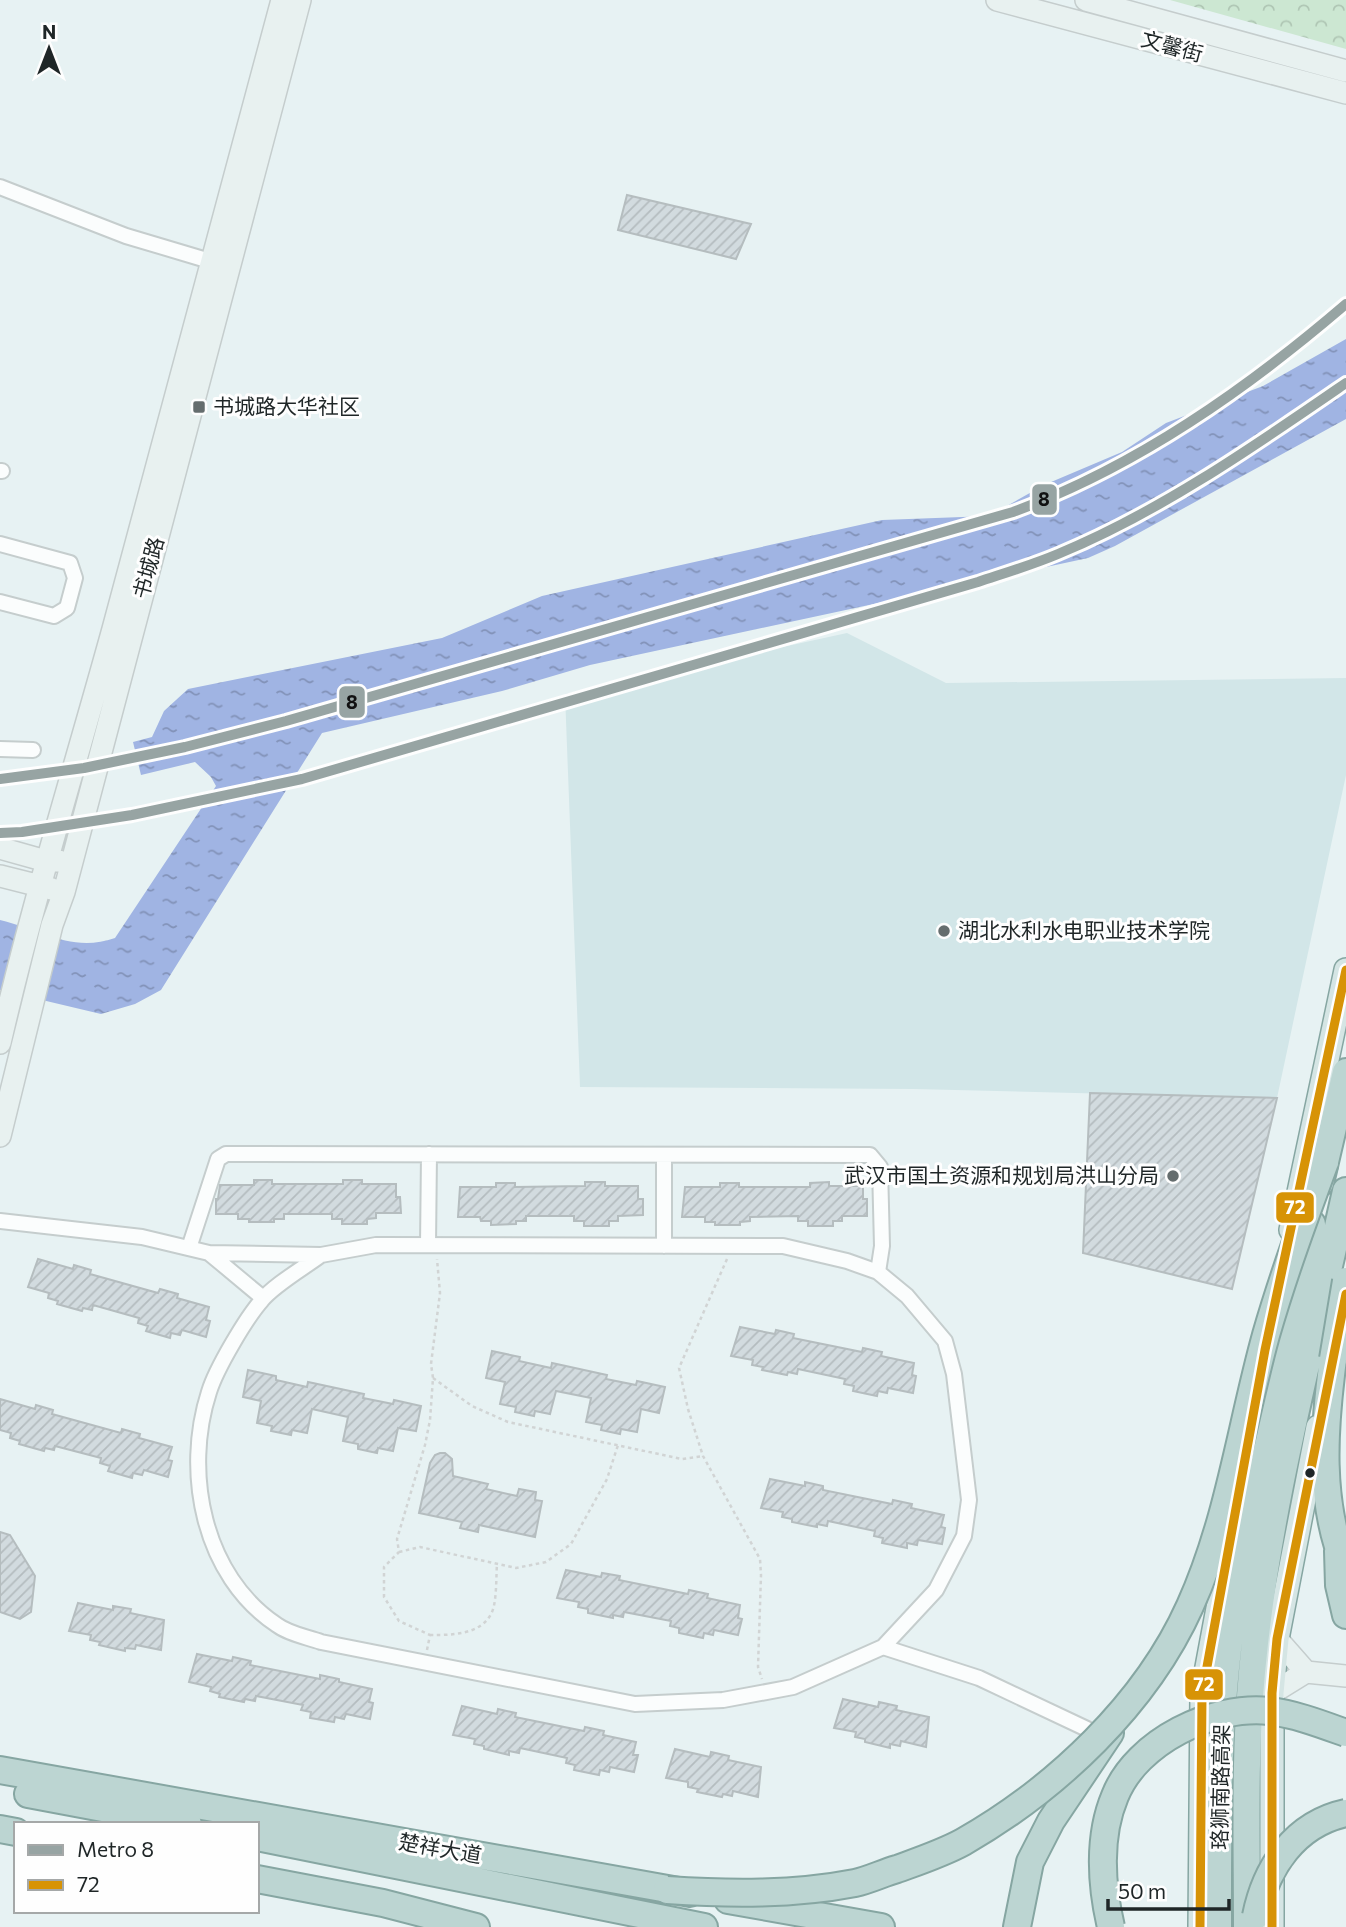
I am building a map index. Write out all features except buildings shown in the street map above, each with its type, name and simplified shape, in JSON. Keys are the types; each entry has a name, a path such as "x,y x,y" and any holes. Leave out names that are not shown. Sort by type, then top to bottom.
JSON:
{"highway":[{"name":"珞狮南路高架","path":"1219,1927 1221,1726 1231,1620 1259,1470 1346,1072"},
{"path":"1017,1927 1030,1862 1051,1821 1166,1652 1191,1606 1225,1506 1266,1334 1325,1161"},
{"name":"珞狮南路高架","path":"1247,1927 1247,1749 1252,1671 1263,1580 1284,1468 1346,1191"},
{"path":"1346,1281 1325,1417 1327,1475 1342,1559 1339,1585 1346,1615"},
{"path":"339,1852 667,1890 725,1894 790,1891 856,1883 961,1843 1005,1815 1084,1751 1129,1704"},
{"path":"1111,1927 1102,1877 1105,1833 1115,1795 1136,1764 1158,1743 1186,1726 1234,1712 1269,1711 1312,1721 1346,1733"},
{"name":"楚祥大道","path":"0,1770 881,1927"},
{"path":"0,1788 178,1822"},
{"path":"1254,1927 1260,1896 1269,1874 1287,1847 1308,1828 1346,1813"},
{"path":"259,1837 704,1927"},
{"path":"259,1879 383,1903 476,1927"},
{"path":"259,1894 438,1927"}],"main road":[{"name":"书城路","path":"0,1136 32,1001 72,862 220,264 282,0"},
{"name":"书城路","path":"0,1043 38,887 300,0"},
{"name":"文馨街","path":"997,0 1346,93"},
{"name":"文馨街","path":"1086,0 1346,71"},
{"path":"0,849 46,860 72,862"},
{"path":"0,876 64,892"},
{"path":"1200,1927 1202,1694 1265,1350 1346,970"},
{"path":"1272,1927 1272,1693 1278,1639 1346,1294"},
{"path":"1278,1639 1306,1672"},
{"path":"1272,1693 1306,1672 1346,1676"}],"street":[{"path":"0,187 126,236 220,264"},
{"path":"0,544 70,563 75,578 67,608 54,617 0,602"},
{"path":"0,749 33,750"},
{"path":"189,1248 218,1159 226,1154 870,1155 880,1167 882,1246 878,1272"},
{"path":"429,1154 432,1245"},
{"path":"664,1155 664,1246"},
{"path":"0,1221 142,1237 209,1253 321,1255 376,1245 783,1246 847,1261 878,1272 907,1296 944,1341 954,1374 969,1500 964,1536 936,1590 883,1647 793,1687 723,1700 635,1704 321,1642 279,1627 252,1606 225,1569 210,1538 198,1493 200,1427 209,1389 236,1338 263,1298 321,1255"},
{"path":"209,1253 263,1298"},
{"path":"883,1647 979,1678 1087,1729"}],"path":[{"path":"399,1552 397,1539 425,1445 433,1378 431,1364 440,1293 432,1245"},
{"path":"733,1246 679,1368 688,1409 704,1456 760,1559 758,1667 766,1692"},
{"path":"433,1378 471,1406 508,1422 682,1459 704,1456"},
{"path":"497,1564 493,1613 483,1625 458,1635 430,1635 399,1621 384,1597 384,1567 399,1552 420,1547 516,1568 546,1562 571,1544 607,1479 618,1445"},
{"path":"425,1662 430,1635"}],"shaded area":[{"name":"湖北水利水电职业技术学院","path":"847,633 946,683 1346,678 1346,775 1277,1098 913,1089 580,1087 565,694"}],"green space":[{"path":"1170,0 1346,0 1346,49"}],"water":[{"path":"1346,339 1346,419 1115,546 1088,558 590,665 502,691 322,733 161,990 135,1004 101,1014 0,990 0,920 71,942 99,942 115,938 216,786 211,777 195,762 141,775 133,742 152,737 164,711 188,689 442,638 542,596 882,520 989,516 1044,485 1122,452 1166,423 1263,386"}],"metro line":[{"name":"8","path":"0,779 84,768 185,747 286,721 1013,512 1059,494 1103,472 1188,423 1269,366 1346,304"},
{"name":"8","path":"0,833 132,815 302,779 1018,569 1096,537 1170,498 1346,383"}],"transit line":[{"name":"72","path":"1200,1927 1202,1694 1265,1350 1346,970"},
{"name":"72","path":"1272,1927 1272,1693 1277,1639 1346,1294"}],"place":[{"name":"书城路大华社区","path":"199,407"},
{"name":"湖北水利水电职业技术学院","path":"944,931"},
{"name":"武汉市国土资源和规划局洪山分局","path":"1173,1176"}]}
